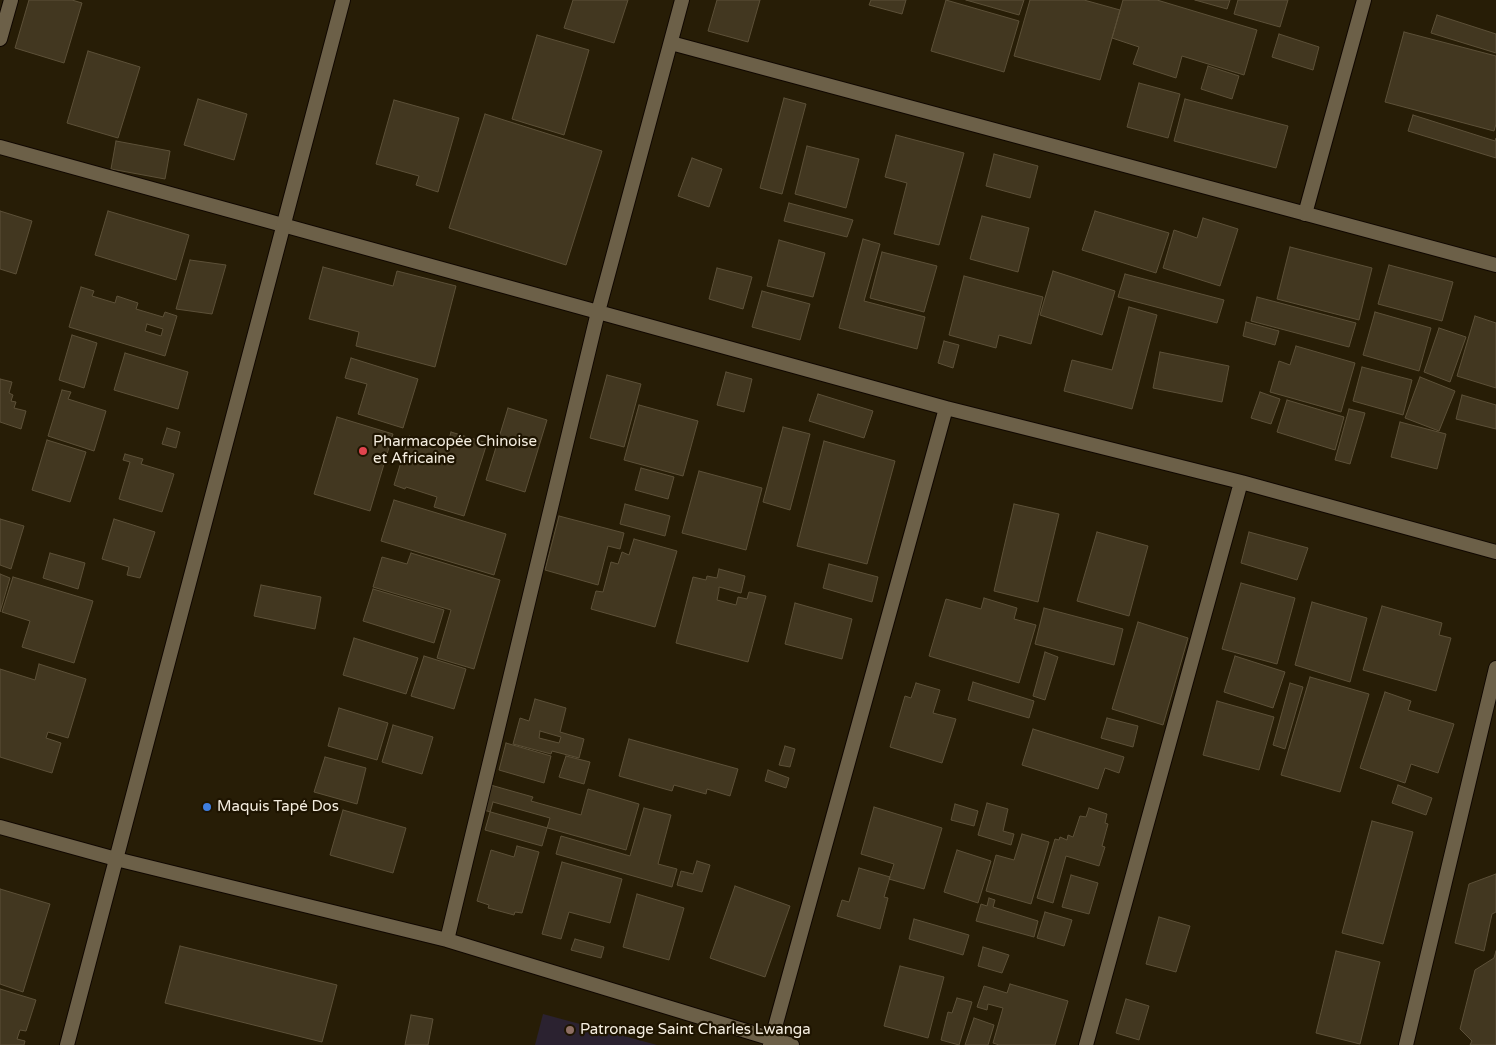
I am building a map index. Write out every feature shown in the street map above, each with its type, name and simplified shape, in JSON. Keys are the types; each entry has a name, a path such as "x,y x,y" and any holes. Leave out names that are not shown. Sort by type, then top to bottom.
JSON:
{"street":[{"path":"0,39 10,0"},
{"path":"67,1045 343,0"},
{"path":"447,940 598,312 682,0"},
{"path":"1305,214 1364,0"},
{"path":"671,43 1496,265"},
{"path":"0,147 946,408 1241,482 1496,552"},
{"path":"771,1042 946,408"},
{"path":"1086,1045 1241,482"},
{"path":"1406,1045 1496,668"},
{"path":"0,827 116,859 447,940 771,1042 792,1045"}],"shaded area":[{"name":"Patronage Saint Charles Lwanga","path":"543,1014 657,1045 535,1045"}],"building":[{"path":"29,0 72,0 82,3 64,63 15,48"},
{"path":"573,0 628,0 614,43 564,28"},
{"path":"717,0 760,0 748,42 708,31"},
{"path":"871,0 906,0 902,14 869,5"},
{"path":"946,0 1019,21 1004,72 931,51"},
{"path":"966,0 1024,0 1019,15"},
{"path":"1030,0 1084,0 1120,10 1100,80 1014,56"},
{"path":"1123,0 1157,0 1257,30 1244,75 1182,56 1176,78 1133,64 1139,47 1112,38"},
{"path":"1195,0 1230,0 1227,9"},
{"path":"1238,0 1288,0 1280,27 1234,14"},
{"path":"1437,15 1496,34 1496,53 1431,33"},
{"path":"1404,32 1496,56 1496,124 1494,131 1385,102"},
{"path":"1279,34 1319,47 1313,70 1272,57"},
{"path":"537,35 589,50 564,135 512,119"},
{"path":"88,51 140,67 118,138 67,123"},
{"path":"1208,66 1239,76 1232,99 1201,89"},
{"path":"1139,83 1180,94 1168,138 1127,127"},
{"path":"784,98 806,104 782,194 760,188"},
{"path":"198,99 247,114 234,160 184,145"},
{"path":"1185,99 1288,126 1276,168 1174,141"},
{"path":"394,100 459,118 438,192 416,185 419,176 376,164"},
{"path":"485,114 602,151 566,265 449,228"},
{"path":"1413,115 1495,141 1496,138 1496,158 1408,131"},
{"path":"896,135 964,153 939,245 894,234 907,183 885,177"},
{"path":"116,141 170,151 165,179 111,169"},
{"path":"807,146 859,159 846,208 795,194"},
{"path":"994,154 1038,166 1030,198 986,186"},
{"path":"692,158 722,169 709,207 678,196"},
{"path":"789,203 853,220 847,237 784,221"},
{"path":"0,211 32,221 16,274 0,269"},
{"path":"108,211 189,235 176,280 95,255"},
{"path":"1095,211 1169,233 1156,273 1082,250"},
{"path":"982,216 1029,228 1018,272 970,259"},
{"path":"1203,218 1238,229 1220,286 1163,268 1174,230 1197,238"},
{"path":"863,239 880,244 864,301 925,317 917,349 839,328"},
{"path":"779,240 825,253 813,297 767,286"},
{"path":"1290,247 1372,268 1359,320 1277,299"},
{"path":"882,252 937,266 924,312 870,298"},
{"path":"190,260 226,265 212,314 176,309"},
{"path":"1389,265 1453,282 1442,321 1378,304"},
{"path":"323,267 393,286 397,271 456,286 435,367 356,346 359,332 309,319"},
{"path":"717,268 752,277 743,309 709,299"},
{"path":"1053,271 1115,291 1102,335 1040,315"},
{"path":"1125,274 1224,300 1217,323 1118,297"},
{"path":"964,276 1043,297 1031,344 999,335 996,348 949,335"},
{"path":"81,287 94,291 92,296 115,303 117,296 138,303 136,309 163,317 165,312 177,316 165,356 69,327","holes":["147,324 163,329 161,336 145,331"]},
{"path":"762,291 810,304 800,340 752,327"},
{"path":"1257,297 1356,323 1349,347 1251,321"},
{"path":"1129,307 1157,315 1132,409 1064,391 1072,360 1112,370"},
{"path":"1375,312 1431,328 1419,371 1363,355"},
{"path":"1475,316 1496,323 1496,388 1457,376"},
{"path":"1246,322 1279,331 1275,345 1243,336"},
{"path":"1439,328 1466,337 1450,382 1424,372"},
{"path":"72,335 97,343 84,388 59,380"},
{"path":"944,341 959,345 953,368 938,363"},
{"path":"1296,346 1355,363 1341,412 1270,392 1279,361 1290,365"},
{"path":"1160,352 1229,366 1222,402 1153,388"},
{"path":"125,353 188,372 178,409 114,390"},
{"path":"351,358 418,379 403,428 358,414 367,384 345,378"},
{"path":"1362,367 1412,380 1403,415 1353,401"},
{"path":"726,372 752,379 744,412 717,405"},
{"path":"607,375 641,384 624,447 590,438"},
{"path":"1420,377 1455,391 1439,431 1405,418"},
{"path":"0,379 12,382 9,393 13,395 11,401 16,402 14,408 26,411 21,429 0,422"},
{"path":"62,390 71,392 68,399 106,411 94,451 48,436"},
{"path":"1260,392 1280,399 1271,424 1251,418"},
{"path":"818,394 873,411 864,438 809,421"},
{"path":"1462,395 1496,405 1496,429 1456,419"},
{"path":"1287,400 1344,417 1335,450 1277,432"},
{"path":"639,405 698,421 683,476 624,460"},
{"path":"508,408 547,420 525,492 486,480"},
{"path":"1349,409 1365,413 1350,464 1335,460"},
{"path":"337,417 393,434 370,511 314,494"},
{"path":"1400,422 1446,434 1437,469 1391,457"},
{"path":"783,427 810,434 790,510 763,502"},
{"path":"167,428 180,432 176,448 162,444"},
{"path":"451,432 487,443 464,516 434,507 437,497 394,485 409,436 447,447"},
{"path":"47,440 86,452 70,502 32,490"},
{"path":"824,441 895,461 867,564 797,546"},
{"path":"125,454 143,459 141,464 174,474 162,512 119,499 130,462 123,460"},
{"path":"641,468 674,477 668,499 635,490"},
{"path":"699,471 762,488 746,550 682,533"},
{"path":"394,500 506,534 494,575 381,541"},
{"path":"625,504 670,516 665,536 620,524"},
{"path":"1014,504 1059,514 1038,602 994,591"},
{"path":"559,516 624,533 620,549 608,546 598,585 545,570"},
{"path":"0,519 24,526 11,569 0,565"},
{"path":"114,519 155,532 140,578 127,575 129,567 102,559"},
{"path":"1097,532 1148,546 1129,616 1077,601"},
{"path":"1249,532 1308,548 1297,580 1241,563"},
{"path":"634,539 677,551 655,627 591,609 596,591 603,592 611,562 618,564 622,552 629,555"},
{"path":"50,553 85,563 78,589 43,578"},
{"path":"411,553 500,580 474,669 437,658 451,610 373,587 382,557 407,564"},
{"path":"829,564 878,577 872,602 823,588"},
{"path":"719,569 745,576 741,593 719,587 717,600 736,605 738,597 747,599 749,592 766,596 748,662 676,643 693,577 706,580 707,576 717,578"},
{"path":"0,574 10,578 0,612"},
{"path":"13,577 93,601 74,663 22,647 30,621 2,612"},
{"path":"1241,583 1295,598 1277,664 1222,649"},
{"path":"261,585 321,597 315,629 254,616"},
{"path":"373,589 444,610 434,643 363,621"},
{"path":"984,598 1017,608 1014,619 1036,625 1019,683 929,656 946,599 981,609"},
{"path":"1312,602 1367,618 1350,682 1295,665"},
{"path":"795,603 852,619 842,659 785,644"},
{"path":"1382,606 1442,623 1439,635 1451,638 1436,691 1363,670"},
{"path":"1044,608 1123,629 1114,665 1035,644"},
{"path":"1138,622 1188,638 1163,725 1112,709"},
{"path":"354,638 418,658 406,694 343,675"},
{"path":"1045,652 1058,657 1045,700 1033,696"},
{"path":"424,656 466,669 454,709 411,696"},
{"path":"1235,656 1285,672 1273,708 1224,692"},
{"path":"39,664 86,679 68,738 48,732 46,738 61,743 52,773 0,757 0,669 35,680"},
{"path":"1310,677 1369,694 1340,792 1281,775"},
{"path":"973,682 1034,701 1029,718 968,700"},
{"path":"916,683 940,690 933,713 956,719 942,763 890,747 905,696 911,698"},
{"path":"1290,683 1303,687 1285,749 1273,745"},
{"path":"1385,692 1411,701 1408,710 1454,724 1438,773 1411,764 1405,783 1360,768"},
{"path":"535,699 566,708 560,732 584,739 579,758 552,751 551,754 513,744 520,718 529,721","holes":["540,731 561,737 559,743 539,738"]},
{"path":"1217,701 1274,717 1259,770 1203,755"},
{"path":"339,708 388,723 377,760 328,746"},
{"path":"1107,718 1138,726 1133,747 1101,738"},
{"path":"393,725 433,737 422,774 382,762"},
{"path":"1033,729 1124,757 1119,773 1105,768 1098,789 1022,765"},
{"path":"629,739 738,769 730,796 707,789 706,794 674,785 672,791 619,776"},
{"path":"506,743 551,756 544,783 499,770"},
{"path":"785,746 795,749 790,767 779,765"},
{"path":"566,756 590,762 584,784 559,777"},
{"path":"325,757 366,768 357,804 314,792"},
{"path":"768,770 789,778 786,788 765,781"},
{"path":"487,784 533,797 531,801 581,815 588,789 639,804 626,850 480,809"},
{"path":"1398,785 1432,798 1426,815 1392,803"},
{"path":"493,802 550,818 542,846 485,830"},
{"path":"987,803 1008,809 1003,831 1014,834 1011,845 978,835"},
{"path":"955,804 978,811 974,826 951,820"},
{"path":"874,807 942,828 924,889 889,879 894,864 861,854"},
{"path":"644,808 671,815 658,864 677,869 672,887 556,854 561,836 630,856"},
{"path":"1089,808 1107,814 1105,823 1108,824 1102,846 1105,847 1099,866 1066,856 1053,903 1037,898 1055,839 1059,840 1060,837 1067,840 1068,835 1073,837 1080,816 1086,817"},
{"path":"343,810 406,828 393,873 330,855"},
{"path":"1372,821 1413,832 1383,944 1342,933"},
{"path":"1022,834 1049,842 1031,904 986,891 996,855 1014,860"},
{"path":"517,846 539,852 522,913 515,912 514,915 488,908 489,905 477,901 491,850 514,857"},
{"path":"957,850 991,861 978,903 944,892"},
{"path":"697,861 710,865 702,892 677,885 681,871 693,874"},
{"path":"562,862 622,879 610,923 569,912 561,939 542,934"},
{"path":"859,868 890,877 884,897 888,898 880,929 837,916 842,900 849,902"},
{"path":"1496,874 1496,912 1492,914 1484,951 1455,943 1469,884"},
{"path":"1071,875 1098,883 1089,914 1062,907"},
{"path":"735,886 790,906 765,977 710,958"},
{"path":"0,889 50,904 23,992 0,984"},
{"path":"637,894 684,908 669,960 623,947"},
{"path":"989,898 995,900 993,907 1038,921 1034,937 976,921 981,904 987,906"},
{"path":"1045,912 1072,920 1064,946 1037,938"},
{"path":"1159,917 1190,926 1176,972 1146,964"},
{"path":"914,919 969,935 963,955 909,939"},
{"path":"575,939 604,947 601,958 571,950"},
{"path":"180,946 337,985 322,1042 165,1003"},
{"path":"983,947 1009,955 1002,973 978,966"},
{"path":"1336,951 1380,962 1360,1044 1316,1033"},
{"path":"1496,951 1496,1045 1470,1045 1472,1041 1460,1029 1475,970 1494,958"},
{"path":"900,966 944,977 928,1038 884,1026"},
{"path":"1010,984 1068,1001 1055,1045 999,1045 993,1043 1003,1008 988,1004 987,1010 977,1007 984,986 1007,993"},
{"path":"0,989 36,1000 26,1031 20,1030 17,1039 25,1041 24,1045 0,1045"},
{"path":"957,998 972,1002 959,1045 941,1040 948,1012 952,1013"},
{"path":"1126,999 1149,1006 1139,1040 1116,1033"},
{"path":"411,1015 433,1019 428,1045 405,1045"},
{"path":"974,1018 994,1025 988,1045 965,1045"}],"place":[{"name":"Pharmacopée Chinoise et Africaine","path":"363,451"},
{"name":"Maquis Tapé Dos","path":"207,807"},
{"name":"Patronage Saint Charles Lwanga","path":"570,1030"}]}
